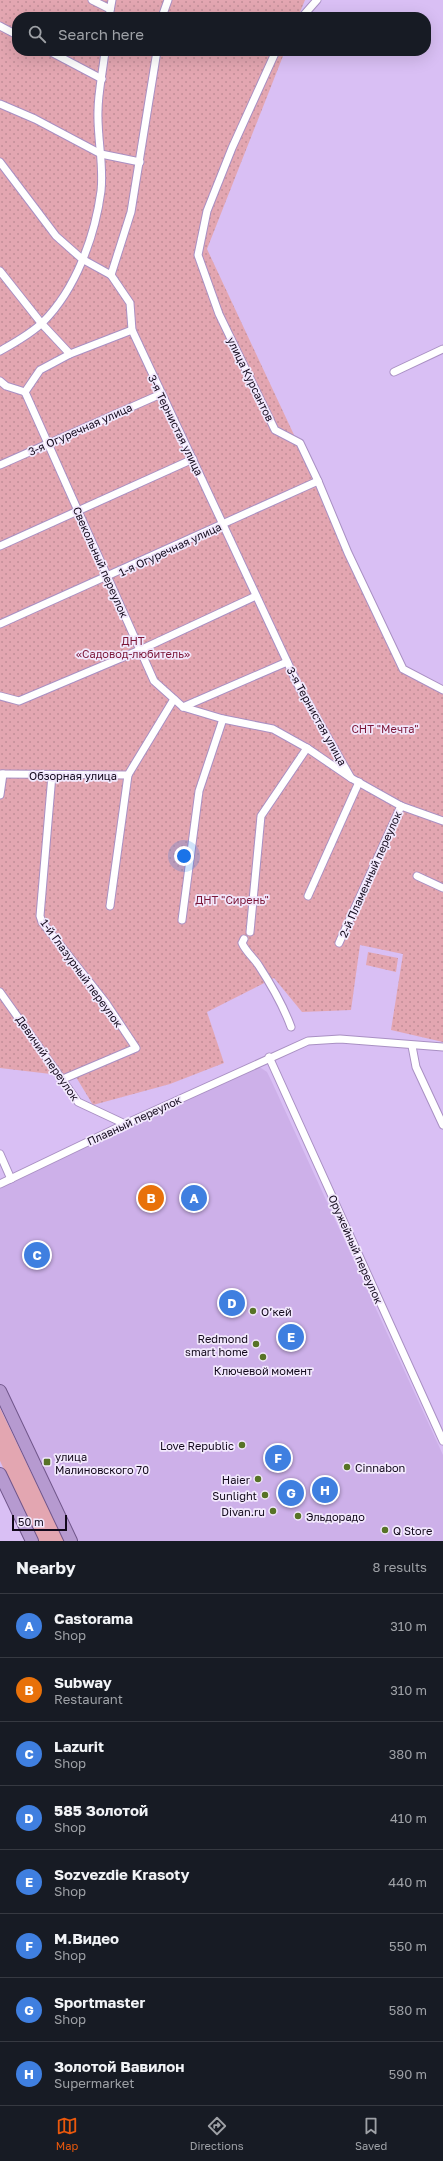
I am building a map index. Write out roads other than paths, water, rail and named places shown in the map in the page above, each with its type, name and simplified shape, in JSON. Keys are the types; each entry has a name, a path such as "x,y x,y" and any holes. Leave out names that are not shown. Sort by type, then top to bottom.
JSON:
{"highway":[{"path":"0,1391 71,1541"},
{"path":"0,1474 32,1541"}],"street":[{"path":"92,0 109,12"},
{"path":"110,12 112,0"},
{"path":"164,12 168,0"},
{"path":"306,12 317,0"},
{"path":"0,26 12,32"},
{"path":"58,56 102,79"},
{"path":"0,351 42,324 64,298 82,259 92,230 101,190 101,154 98,112 105,56"},
{"path":"0,162 56,236 82,259 111,274 131,212 156,56"},
{"name":"улица Курсантов","path":"274,56 232,148 207,211 198,255 220,314 275,430 300,443 318,481 348,553 403,669 443,690"},
{"path":"0,104 35,119 101,154 140,162"},
{"path":"0,271 42,324 70,354"},
{"name":"3-я Тернистая улица","path":"111,274 130,303 132,330 161,394 224,524 287,662 299,687 351,778"},
{"path":"0,380 6,386 25,392 40,370 70,354 132,330"},
{"path":"394,372 443,349"},
{"name":"Свекольный переулок","path":"25,392 50,444 107,578 154,680 183,706 223,719 273,729 307,748 351,778 401,806 443,820"},
{"name":"3-я Огуречная улица","path":"0,465 161,394"},
{"path":"0,546 193,459"},
{"name":"1-я Огуречная улица","path":"0,624 107,578 318,481"},
{"path":"0,696 19,701 140,650 256,596"},
{"path":"183,706 287,662"},
{"name":"Обзорная улица","path":"1,774 128,775 174,699"},
{"path":"182,920 199,791 223,719"},
{"path":"250,932 261,816 307,748"},
{"path":"0,796 1,774"},
{"name":"1-й Глазурный переулок","path":"52,775 40,916 42,922 106,1003 136,1048 63,1079"},
{"path":"110,906 128,775"},
{"path":"308,896 359,782"},
{"name":"2-й Пламенный переулок","path":"339,943 401,806"},
{"path":"417,876 443,888"},
{"path":"244,939 242,943 244,948 258,964 283,1004 291,1027"},
{"name":"Девичий переулок","path":"0,992 78,1102 125,1124"},
{"name":"Плавный переулок","path":"0,1184 125,1124 308,1041 340,1039 412,1046 443,1047"},
{"path":"412,1046 416,1067 443,1125"},
{"name":"Оружейный переулок","path":"269,1058 443,1441"},
{"path":"0,1154 11,1179"}],"place":[{"name":"Subway","path":"151,1198"},
{"name":"Castorama","path":"194,1198"},
{"name":"Lazurit","path":"37,1255"},
{"name":"585 Золотой","path":"232,1303"},
{"name":"О’кей","path":"253,1311"},
{"name":"Sozvezdie Krasoty","path":"291,1337"},
{"name":"Redmond smart home","path":"256,1344"},
{"name":"Ключевой момент","path":"263,1357"},
{"name":"Love Republic","path":"242,1445"},
{"name":"М.Видео","path":"278,1458"},
{"name":"улица Малиновского 70","path":"47,1462"},
{"name":"Cinnabon","path":"347,1467"},
{"name":"Haier","path":"258,1479"},
{"name":"Золотой Вавилон","path":"325,1490"},
{"name":"Sportmaster","path":"291,1493"},
{"name":"Sunlight","path":"265,1495"},
{"name":"Divan.ru","path":"273,1511"},
{"name":"Эльдорадо","path":"298,1516"},
{"name":"Q Store","path":"385,1530"}],"park label":[{"name":"ДНТ «Садовод-любитель»","path":"133,646"},
{"name":"СНТ \"Мечта\"","path":"385,728"},
{"name":"ДНТ \"Сирень\"","path":"232,899"}]}
